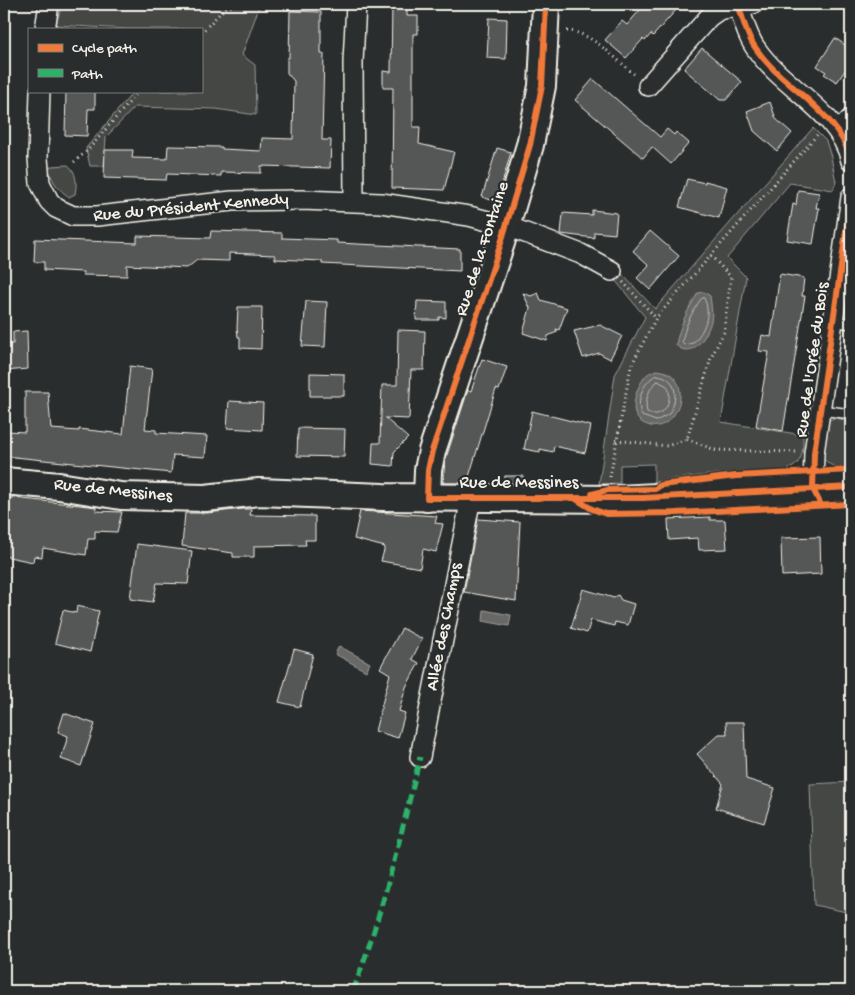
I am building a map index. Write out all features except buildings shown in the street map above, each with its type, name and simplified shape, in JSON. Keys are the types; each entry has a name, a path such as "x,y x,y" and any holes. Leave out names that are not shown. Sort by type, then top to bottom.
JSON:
{"main road":[{"name":"Rue de la Fontaine","path":"427,498 428,470 432,451 506,226 536,119 544,69 546,4"},
{"name":"Rue de Messines","path":"4,481 59,486 121,496 206,498 259,492 427,498 643,498 851,487"}],"street":[{"path":"45,28 49,4"},
{"path":"354,201 353,62 356,4"},
{"path":"648,86 709,17 719,10 743,5 750,39 756,50 777,73 832,124 843,138 850,154"},
{"name":"Rue du Président Kennedy","path":"40,92 38,158 40,183 44,193 53,204 74,216 97,216 232,201 354,201 381,203 469,216 506,226 589,257 612,271"},
{"name":"Rue de l'Orée du Bois","path":"813,489 814,453 821,410 842,323 851,197"},
{"name":"Allée des Champs","path":"420,756 471,498"}],"lane":[{"path":"832,124 851,111"},
{"name":"Rue de l'Orée du Bois","path":"821,410 851,414"}],"path":[{"path":"202,32 224,9 237,4"},
{"path":"545,32 573,31 596,42 648,86"},
{"path":"74,162 87,151 138,92"},
{"path":"609,482 631,366 656,318 832,124"},
{"path":"687,439 711,358 724,332 731,276 711,256"},
{"path":"612,271 656,318"},
{"path":"616,440 668,446 687,439 715,450 814,453"}],"shaded area":[{"path":"62,4 280,4 280,7 259,7 242,55 255,65 256,115 216,109 135,107 106,137 104,166 90,166 86,148 133,92 202,92 202,28 109,28 56,25"},
{"path":"813,128 826,141 836,182 833,190 790,183 727,258 746,277 721,422 803,435 802,452 799,461 793,467 780,471 719,474 654,482 654,464 620,465 620,483 599,484 615,375 645,317 615,280 622,274 655,309"},
{"path":"68,165 75,175 76,182 75,194 69,197 56,185 49,168 52,166"},
{"path":"834,418 851,421 851,466 832,466 823,458 825,422"},
{"path":"851,782 851,913 814,905 810,784"}],"water":[{"path":"704,292 710,296 712,308 711,321 707,333 693,348 688,350 682,349 676,345 687,312 698,293"},
{"path":"657,370 670,374 678,383 680,394 673,416 665,423 655,426 643,423 638,419 635,414 634,401 641,383 647,375"},
{"path":"484,610 511,615 509,626 483,621"},
{"path":"339,646 370,663 366,671 335,654"}],"marked path":[{"path":"353,991 382,904 420,757"}],"cycle path":[{"path":"546,4 542,86 530,145 501,243 432,451 428,470 427,498 643,498 851,487"},
{"path":"738,4 748,34 757,50 768,64 824,115 845,144 851,161"},
{"path":"821,505 813,489 814,453 851,197"},
{"path":"592,494 608,490 655,489 661,485 736,476 851,470"},
{"path":"576,499 592,509 606,514 676,513 851,504"}]}
